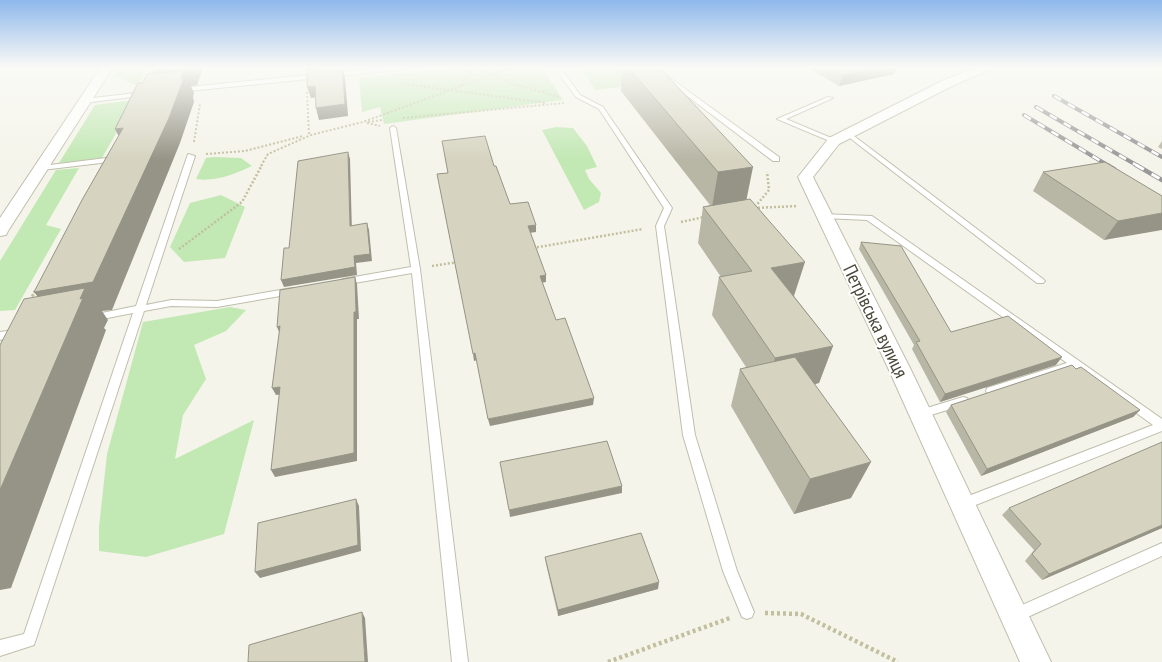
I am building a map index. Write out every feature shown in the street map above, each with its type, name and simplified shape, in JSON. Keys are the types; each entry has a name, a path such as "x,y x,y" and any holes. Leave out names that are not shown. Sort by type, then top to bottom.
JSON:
{"street":[{"path":"0,231 86,98"},
{"name":"Петрівська вулиця","path":"920,98 841,137 805,177 921,414 1036,662"}],"lane":[{"path":"84,101 110,98"},
{"path":"582,98 601,108 668,208 660,226 689,435 730,571 746,612"},
{"path":"694,98 776,159"},
{"path":"830,98 780,119 841,137 1040,281"},
{"path":"393,128 416,269 460,662"},
{"path":"0,648 29,640 192,156"},
{"path":"42,168 106,160"},
{"path":"821,211 869,218 1162,426"},
{"path":"331,284 416,269"},
{"path":"81,320 171,303 217,304 303,289"},
{"path":"0,336 32,329"},
{"path":"921,414 1076,364"},
{"path":"963,504 1162,426"},
{"path":"1015,616 1162,548"}],"path":[{"path":"192,156 201,98"},
{"path":"307,98 310,135"},
{"path":"153,268 242,202 268,154 310,135 363,122 430,98"},
{"path":"504,98 552,104"},
{"path":"560,98 574,102"},
{"path":"403,118 588,101"},
{"path":"363,122 383,120"},
{"path":"745,209 821,211"},
{"path":"524,250 708,217"},
{"path":"416,269 465,260"},
{"path":"12,333 36,289"},
{"path":"608,662 746,612 801,614 898,662"}],"green space":[{"path":"361,98 562,98 563,100 384,124 380,107 362,112"},
{"path":"133,100 134,102 102,158 59,163 95,105"},
{"path":"556,127 573,128 587,146 597,167 585,170 589,179 601,193 599,202 584,210 542,130"},
{"path":"206,158 241,158 252,166 218,178 196,179"},
{"path":"79,168 46,225 61,229 15,310 0,311 0,261 56,170"},
{"path":"221,195 245,207 225,258 184,262 170,247 190,203"},
{"path":"230,307 246,310 226,331 194,345 206,379 183,415 175,459 254,420 224,534 146,557 99,551 99,527 107,454 143,322"}],"building":[{"path":"131,98 177,98 93,282 34,292 82,200 123,128 115,129"},
{"path":"316,98 345,98 345,104 316,108"},
{"path":"654,98 688,98 753,167 718,172"},
{"path":"485,136 494,166 496,166 510,204 528,202 536,225 528,226 546,275 540,276 556,320 565,318 594,398 488,419 437,174 448,173 442,141"},
{"path":"348,152 350,226 367,223 370,254 354,256 355,267 281,280 284,248 289,248 298,161"},
{"path":"1105,162 1162,196 1162,213 1118,221 1043,172"},
{"path":"750,199 805,262 771,268 833,346 775,358 719,277 752,271 703,207"},
{"path":"861,242 901,246 951,332 1008,316 1062,357 945,394 916,342 920,341"},
{"path":"355,277 354,453 271,470 280,387 272,388 280,326 277,327 280,290"},
{"path":"85,288 80,299 83,298 0,490 0,345 24,299"},
{"path":"795,357 871,462 810,479 740,369"},
{"path":"1072,365 1076,369 1081,367 1140,410 987,469 951,405"},
{"path":"607,441 622,486 509,510 500,462"},
{"path":"1162,442 1162,525 1049,574 1032,554 1041,544 1009,508"},
{"path":"356,499 358,545 255,572 258,523"},
{"path":"641,533 659,582 558,610 545,557"},
{"path":"362,612 365,662 248,662 249,645"}],"railway":[{"path":"1057,98 1162,157"},
{"path":"1036,107 1138,166"},
{"path":"1024,115 1109,166"},
{"path":"1107,165 1114,169"},
{"path":"1136,165 1162,180"}]}
